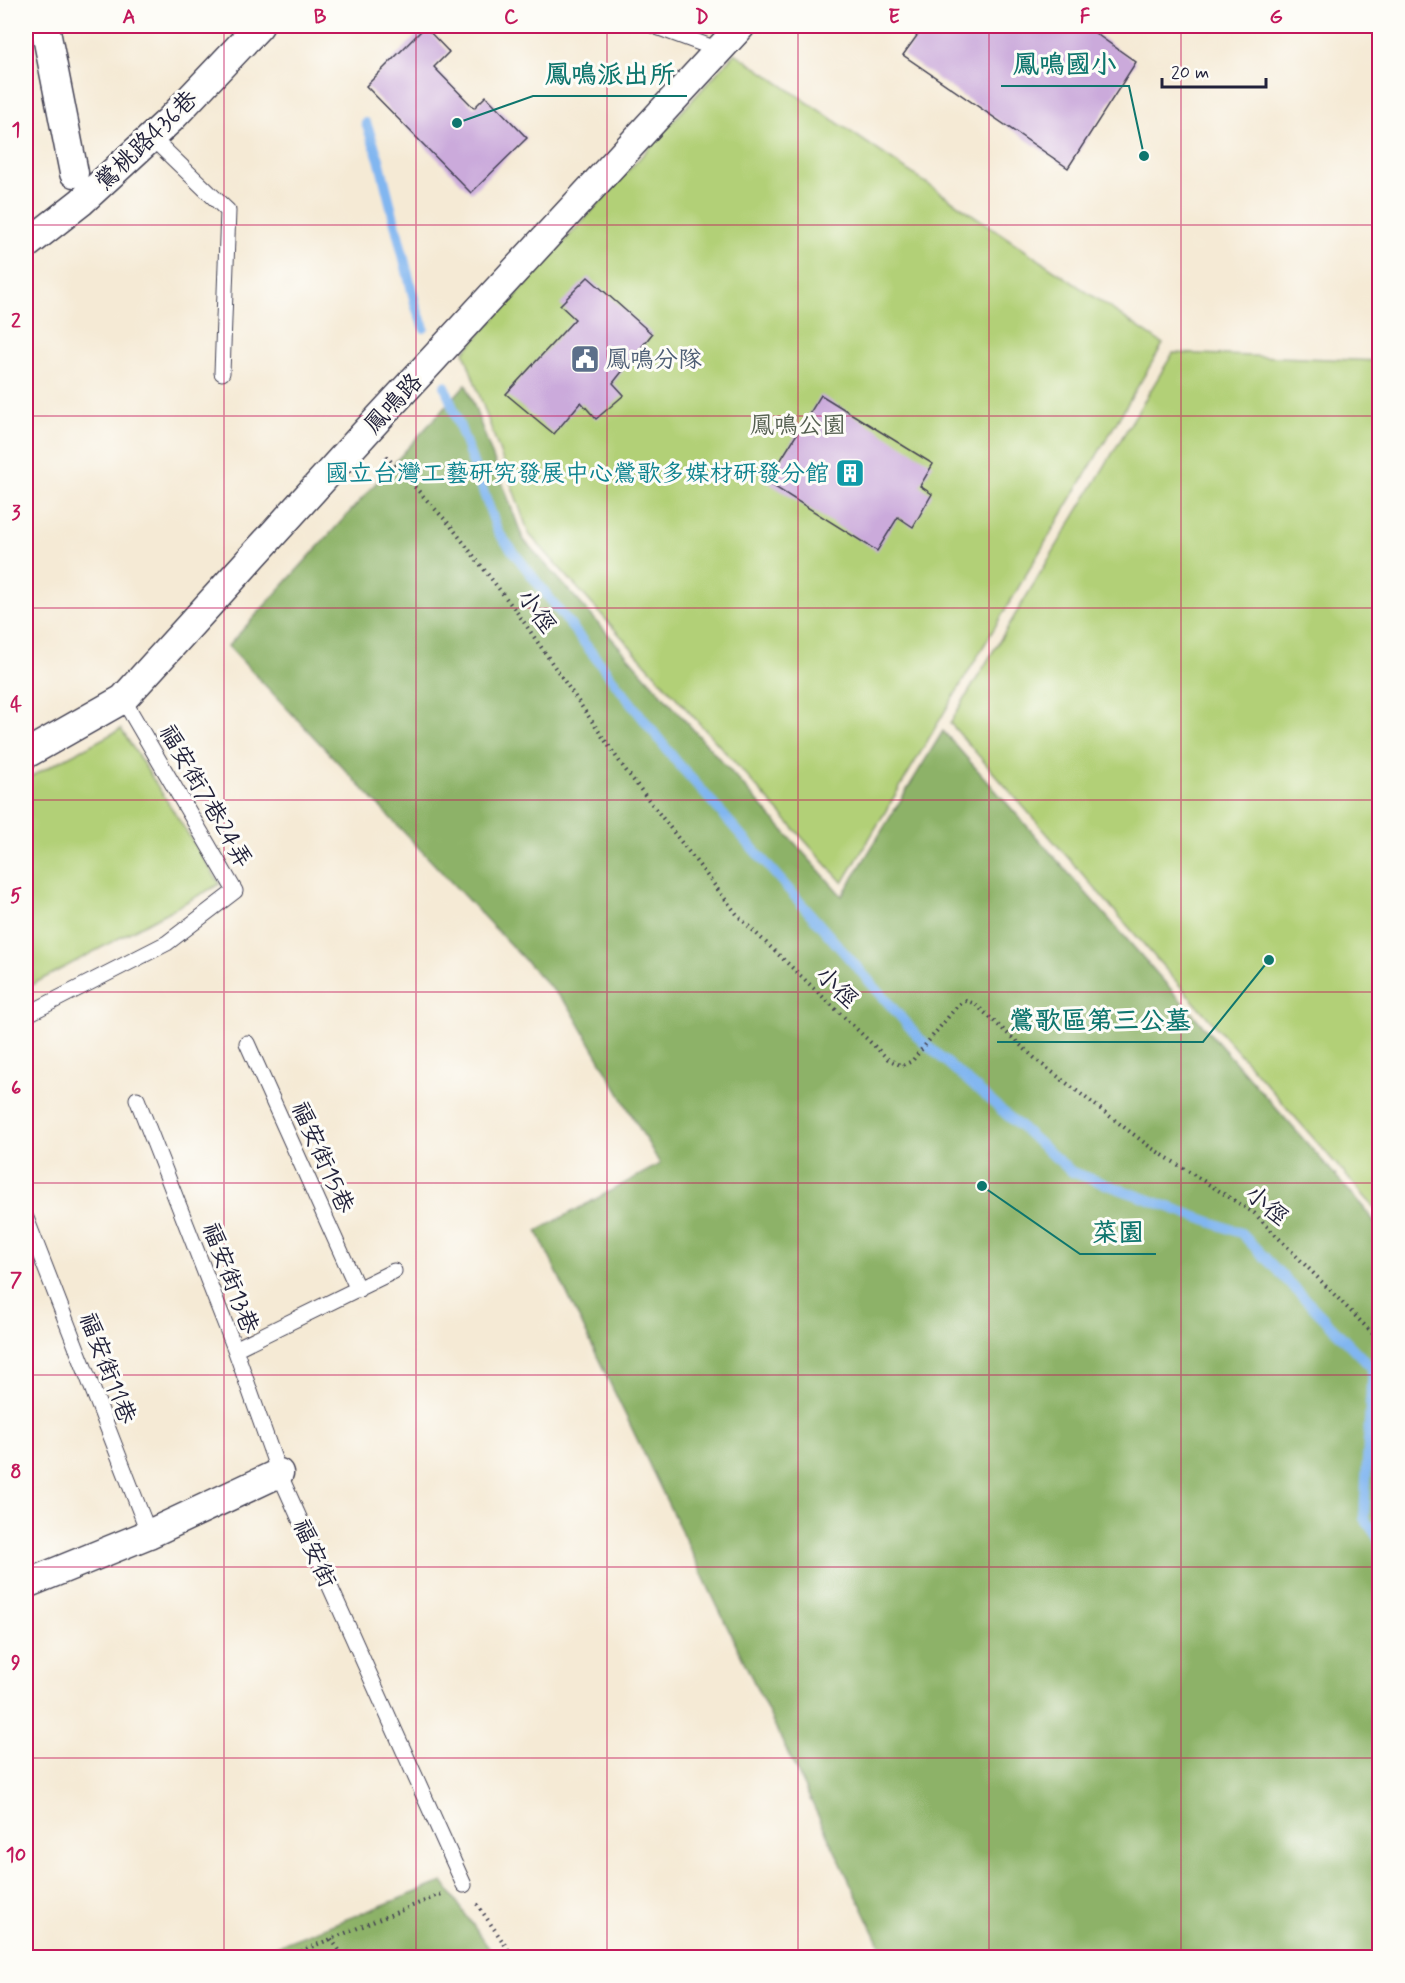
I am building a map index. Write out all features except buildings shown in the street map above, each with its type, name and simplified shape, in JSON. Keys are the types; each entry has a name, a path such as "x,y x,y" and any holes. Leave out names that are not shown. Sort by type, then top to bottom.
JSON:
{"street":[{"path":"45,26 74,173"},
{"name":"鶯桃路436巷","path":"26,245 81,202 151,137 259,26"},
{"name":"鳳鳴路","path":"26,754 123,699 364,433 741,26"},
{"path":"27,1581 149,1534 279,1473"}],"lane":[{"path":"654,26 719,51"},
{"path":"151,137 228,211 222,373"},
{"name":"福安街7巷24弄","path":"26,1015 167,942 235,891 123,699"},
{"name":"福安街15巷","path":"247,1043 358,1290"},
{"name":"福安街13巷","path":"137,1099 235,1349 279,1473"},
{"name":"福安街11巷","path":"26,1218 149,1534"},
{"path":"235,1349 394,1271"},
{"name":"福安街","path":"279,1473 464,1885"}],"path":[{"name":"小徑","path":"364,433 450,525 519,615 624,768 739,917 888,1059 902,1066 912,1061 957,1005 966,1001 975,1004 1039,1062 1150,1147 1254,1213 1380,1341"},
{"path":"284,1958 464,1885 514,1958"},
{"path":"330,1939 345,1958"}],"green space":[{"name":"鳳鳴公園","path":"735,53 1163,344 843,883 529,534 464,352"},
{"path":"1173,353 1379,361 1379,1213 950,723"},
{"path":"466,384 523,539 842,896 943,731 1364,1208 1379,1229 1379,1957 886,1957 537,1231 660,1164 570,1008 228,646"},
{"path":"121,729 220,884 26,988 26,779"},
{"path":"443,1882 495,1957 248,1957"}],"waterway":[{"path":"366,123 379,159 416,307 424,328"},
{"path":"445,386 498,532 676,761 920,1039 1072,1172 1241,1233 1372,1368 1364,1518 1380,1541"}],"place":[{"name":"鳳鳴派出所","path":"457,123"},
{"name":"鳳鳴國小","path":"1144,156"},
{"name":"鳳鳴分隊","path":"585,359"},
{"name":"國立台灣工藝研究發展中心鶯歌多媒材研發分館","path":"850,473"},
{"name":"鶯歌區第三公墓","path":"1269,960"},
{"name":"菜園","path":"982,1186"}]}
